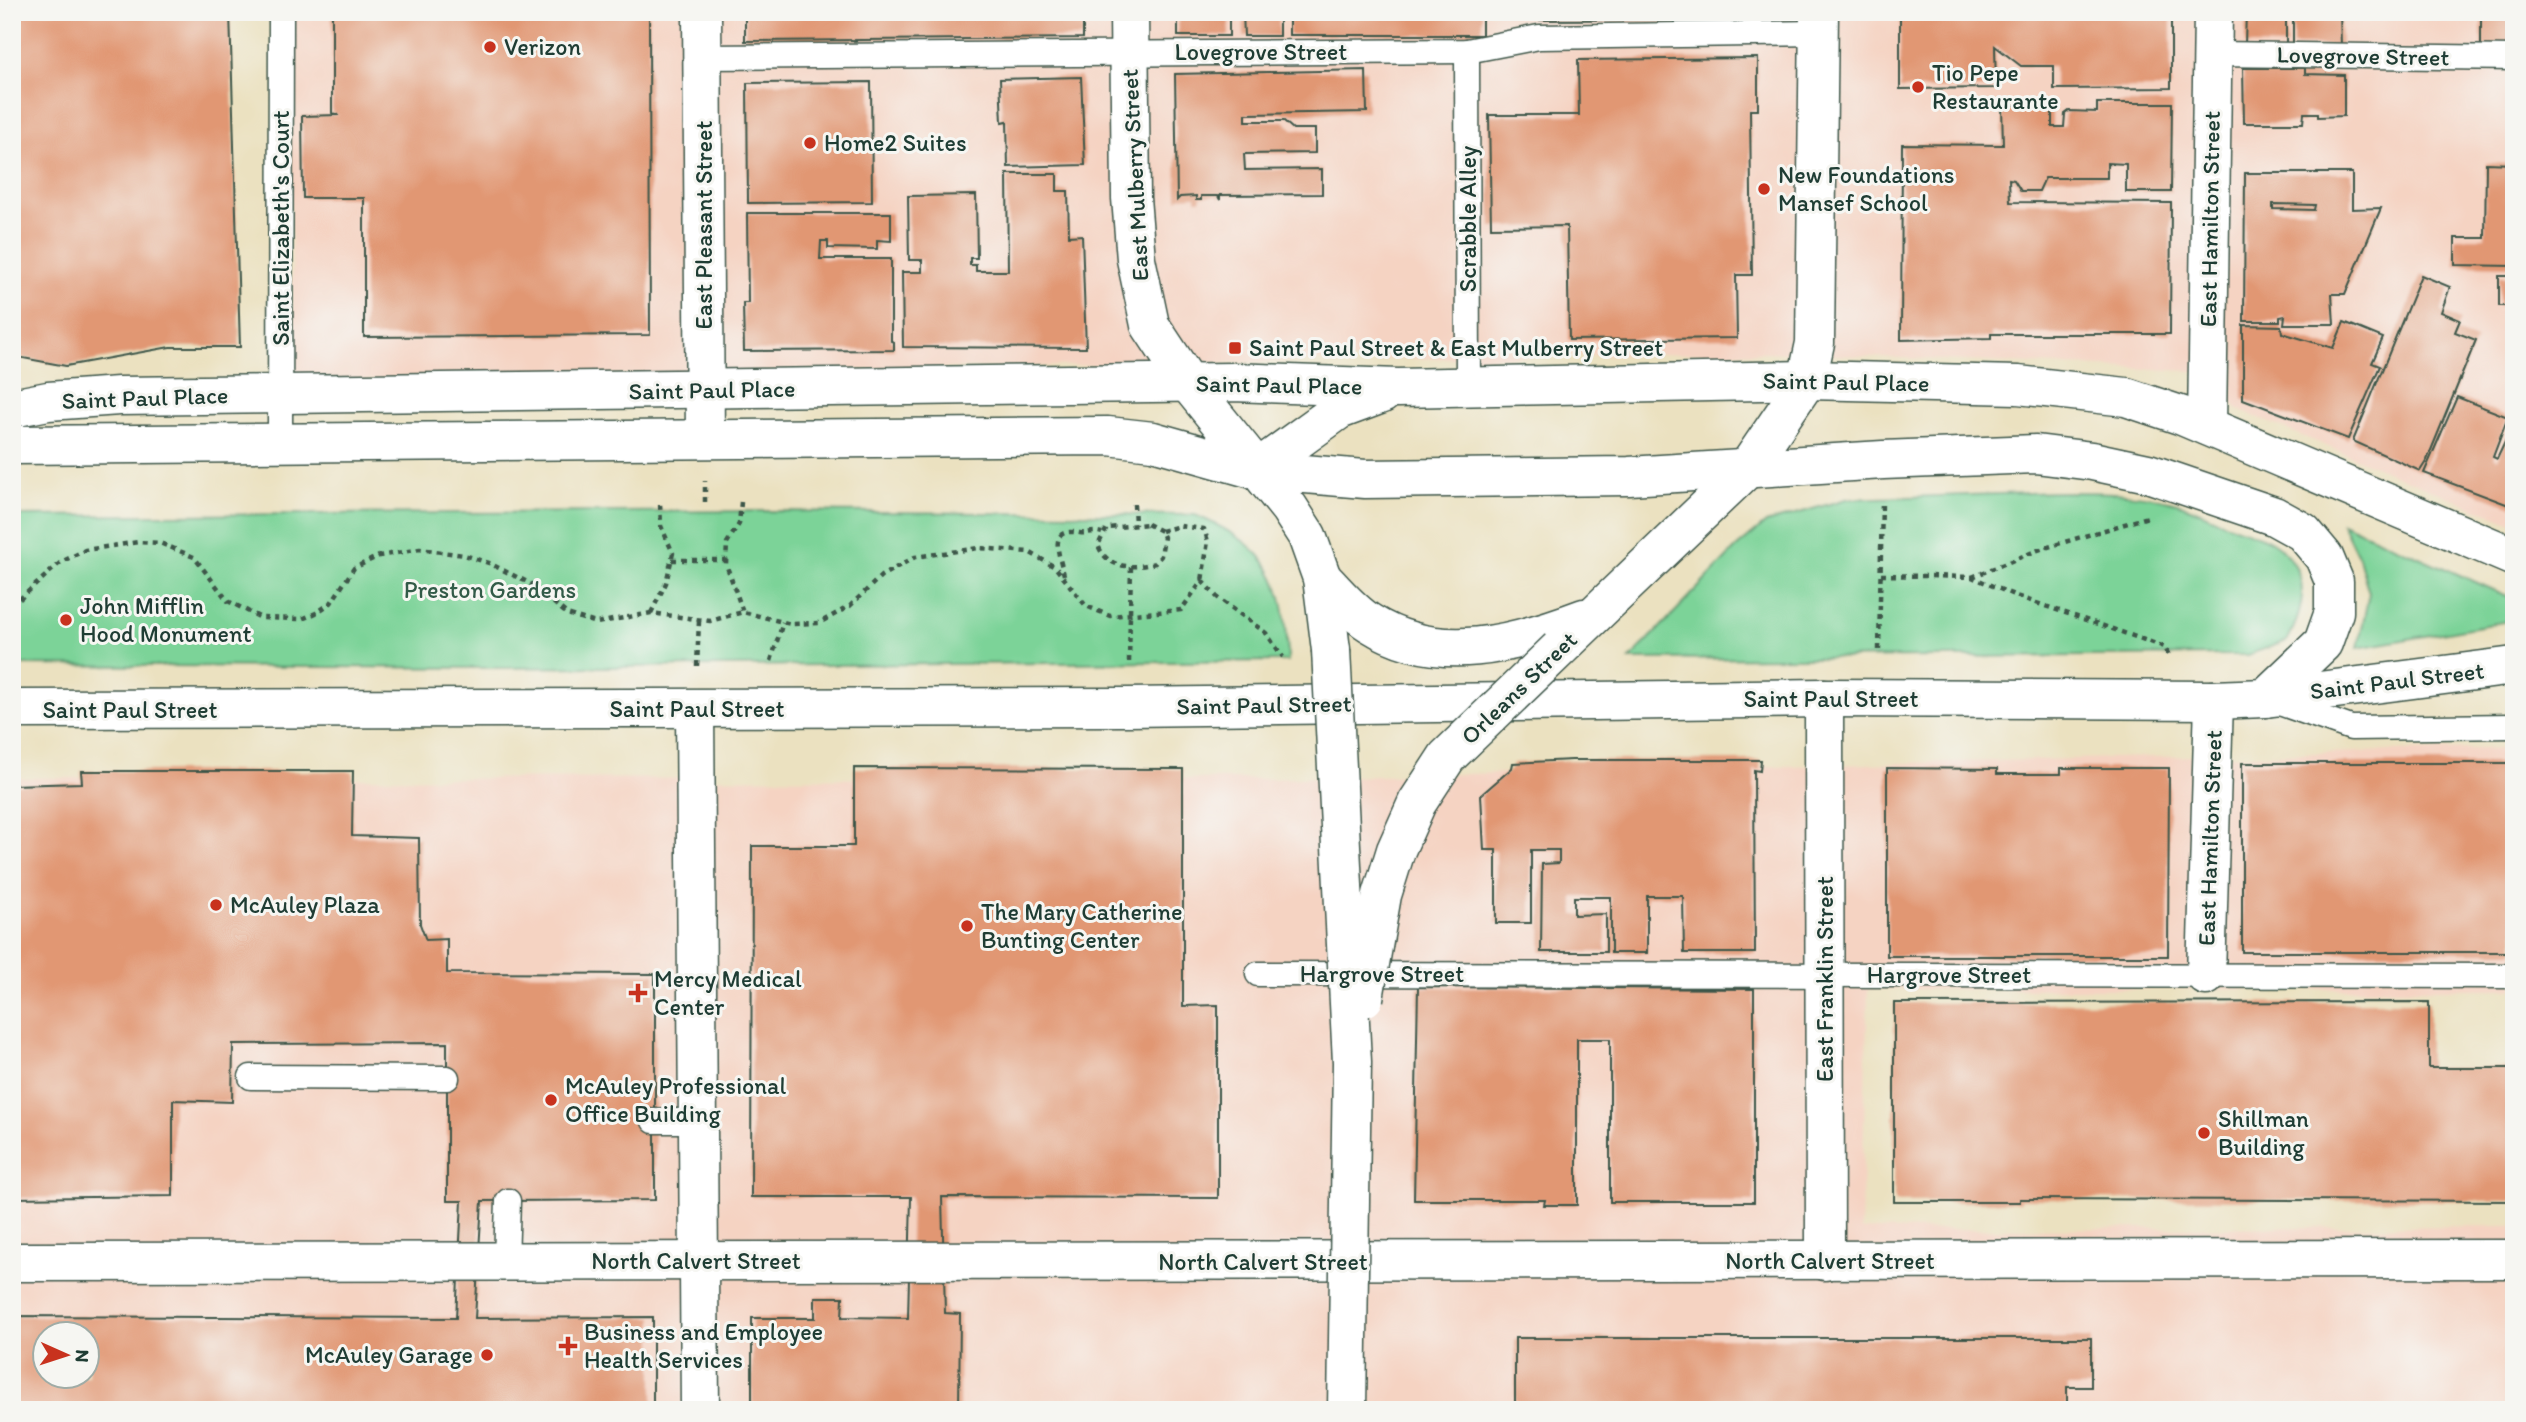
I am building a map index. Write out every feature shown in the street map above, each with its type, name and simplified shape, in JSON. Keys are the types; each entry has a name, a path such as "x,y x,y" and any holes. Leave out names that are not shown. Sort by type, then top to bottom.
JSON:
{"main road":[{"name":"East Pleasant Street","path":"702,12 705,438"},
{"name":"East Mulberry Street","path":"1129,12 1131,198 1142,295 1150,325 1189,384 1256,470"},
{"name":"East Hamilton Street","path":"2207,426 2213,12"},
{"path":"1807,380 1815,343 1819,23"},
{"name":"Saint Paul Place","path":"12,408 48,401 119,396 1233,382 1398,388 1807,380 2064,387 2126,397 2207,426 2514,557"},
{"name":"Orleans Street","path":"1352,1062 1382,895 1396,850 1417,803 1447,757 1746,470 1807,380"},
{"path":"1256,470 1339,410 1398,388"},
{"name":"Saint Paul Place","path":"12,445 1108,436 1153,441 1256,470 1365,479 1629,476 1883,460 2036,454 2092,461 2148,473 2274,516 2303,533 2323,556 2333,581 2334,612 2322,643 2265,698"},
{"name":"Orleans Street","path":"1256,470 1289,508 1307,536 1322,579 1331,650 1352,1062 1347,1410"},
{"path":"1322,579 1368,622 1404,639 1433,645 1481,647 1526,639 1598,613"},
{"name":"Saint Paul Street","path":"12,709 695,709 1824,698 2214,700 2265,698 2514,666"},
{"name":"East Franklin Street","path":"1824,698 1825,1261"},
{"name":"East Hamilton Street","path":"2206,976 2214,700"},
{"path":"695,709 700,1410"},
{"name":"North Calvert Street","path":"12,1262 1335,1263 2514,1259"},
{"path":"1334,1410 1335,1263"}],"lane":[{"name":"Saint Elizabeth's Court","path":"280,443 281,12"},
{"name":"Lovegrove Street","path":"703,57 1467,51 1539,37 1819,23"},
{"name":"Scrabble Alley","path":"1467,51 1468,386"},
{"name":"Lovegrove Street","path":"2213,54 2514,58"},
{"path":"2265,698 2351,728 2514,726"},
{"name":"Hargrove Street","path":"1258,974 2514,976"},
{"path":"251,1077 447,1078"},
{"path":"654,1121 698,1121"},
{"path":"506,1261 508,1201"}],"path":[{"path":"741,502 739,524 727,543 726,560 730,581 743,612"},
{"path":"651,613 666,583 672,560 672,544 661,526 660,503"},
{"path":"1134,504 1135,525"},
{"path":"1972,577 2038,550 2150,516 2155,508"},
{"path":"1879,650 1882,518"},
{"path":"12,606 61,562 85,550 138,542 160,543 194,556 228,601 261,618 302,619 316,613 331,603 354,568 379,556 420,549 464,555 510,572 531,584 566,614 580,621 596,623 651,613 667,613 699,621 743,612 783,622 819,623 850,606 881,576 915,557 979,548 1029,552 1055,567 1086,606 1110,616 1181,611 1202,581 1208,541 1204,529 1180,526 1161,531 1147,524 1107,528 1098,545 1103,557 1115,565 1155,563 1165,545 1161,531"},
{"path":"1064,576 1059,552 1061,534 1070,529 1102,533"},
{"path":"672,560 726,560"},
{"path":"1129,663 1131,565"},
{"path":"1881,575 1972,577 2029,600 2165,647 2169,656"},
{"path":"1202,581 1217,597 1266,633 1283,657"},
{"path":"698,637 699,621"},
{"path":"771,661 783,622"}],"shaded area":[{"path":"286,12 2514,12 2514,524 2237,409 2213,372 1767,352 295,381"},
{"path":"2514,748 2514,989 1868,989 1861,1230 2514,1226 2514,1410 12,1410 12,778 1265,779"}],"green space":[{"path":"2060,492 2119,493 2163,499 2272,542 2294,563 2302,588 2299,614 2287,641 2247,655 1630,659 1736,548 1766,523 1846,499"},
{"name":"Preston Gardens","path":"770,511 1195,515 1242,540 1258,554 1270,570 1284,609 1288,661 490,668 12,665 12,516"},
{"path":"2342,523 2514,599 2514,620 2358,648 2369,593 2359,558"}],"building":[{"path":"12,12 230,12 240,347 170,347 66,366 12,356"},
{"path":"332,12 649,12 650,335 364,337 364,198 303,198 302,116 339,115 332,113"},
{"path":"745,12 1083,12 1083,38 745,41"},
{"path":"1178,12 1229,12 1229,36 1178,36"},
{"path":"1243,12 1279,12 1279,36 1244,36"},
{"path":"1289,12 1482,12 1482,35 1289,35"},
{"path":"1534,12 1761,12 1761,19 1534,20"},
{"path":"1900,12 2171,12 2171,88 2054,89 2054,66 2021,66 1995,46 1996,88 1900,89"},
{"path":"2246,12 2286,12 2286,46 2245,45"},
{"path":"2293,12 2340,12 2341,46 2293,45"},
{"path":"2481,12 2514,12 2514,48 2481,48"},
{"path":"1758,58 1758,110 1750,110 1752,275 1736,275 1737,338 1569,340 1567,226 1491,227 1489,115 1579,115 1578,60"},
{"path":"2243,68 2305,68 2305,74 2344,75 2344,116 2318,117 2318,113 2304,113 2303,123 2244,123"},
{"path":"1366,70 1367,112 1246,114 1246,121 1284,121 1293,129 1315,129 1315,153 1244,154 1245,170 1322,169 1322,194 1220,195 1220,200 1218,196 1201,196 1201,200 1196,200 1196,196 1180,197 1177,200 1175,74"},
{"path":"1081,77 1085,165 1008,167 1007,121 1002,122 1000,79"},
{"name":"Home2 Suites","path":"871,82 872,202 748,203 747,83"},
{"path":"2097,103 2172,103 2171,192 2126,192 2126,164 2107,163 2107,178 2045,178 2039,191 2021,191 2014,180 2009,179 2010,202 2171,203 2170,334 1991,334 1991,338 1901,340 1902,144 2003,145 2002,105 2052,105 2052,127 2064,127 2065,114 2069,111 2097,112"},
{"path":"2486,163 2514,164 2514,266 2455,265 2455,238 2485,238"},
{"path":"2245,173 2352,173 2352,209 2381,208 2345,294 2332,294 2334,324 2284,324 2285,316 2280,317 2280,321 2244,321","holes":["2273,204 2315,205 2314,210 2273,209"]},
{"path":"1007,174 1057,174 1057,191 1068,191 1069,236 1082,235 1086,348 903,347 902,272 922,272 922,260 909,260 908,196 976,195 977,258 970,258 970,265 976,265 976,271 1008,271"},
{"path":"747,213 891,213 891,241 877,240 877,249 828,248 828,241 821,241 820,259 891,259 891,341 894,342 894,350 744,351 743,303 748,303"},
{"path":"2421,275 2450,287 2441,312 2460,320 2455,332 2476,340 2427,460 2420,471 2353,441"},
{"path":"2499,276 2514,276 2514,306 2499,306"},
{"path":"2344,322 2383,338 2372,363 2380,366 2348,439 2243,399 2243,325 2281,326 2282,333 2333,348"},
{"path":"2457,397 2508,417 2493,457 2497,459 2514,423 2514,507 2424,473"},
{"path":"1572,760 1761,760 1760,771 1754,770 1755,953 1684,953 1683,896 1647,896 1647,953 1611,953 1611,897 1574,897 1574,915 1606,914 1606,952 1541,952 1542,864 1559,863 1559,850 1531,850 1531,923 1496,923 1496,850 1484,850 1481,795 1512,768 1513,763"},
{"path":"2242,763 2514,763 2514,952 2242,952"},
{"name":"The Mary Catherine Bunting Center","path":"854,768 1183,769 1183,1006 1218,1005 1218,1198 942,1197 945,1313 960,1314 959,1410 752,1410 752,1318 815,1318 815,1297 843,1297 842,1317 908,1318 911,1197 751,1197 752,846 854,846"},
{"path":"1887,768 1997,769 1997,774 2061,774 2061,768 2169,768 2168,956 1887,956"},
{"path":"81,771 353,771 352,836 419,838 420,924 426,940 447,939 447,973 655,974 655,1200 482,1201 475,1318 653,1317 653,1410 12,1410 12,1316 456,1318 462,1201 447,1201 447,1043 233,1044 232,1102 173,1100 173,1196 12,1198 12,785 82,783"},
{"path":"1418,987 1754,989 1754,1202 1610,1202 1610,1039 1577,1039 1577,1205 1544,1205 1545,1200 1414,1200"},
{"name":"Shillman Building","path":"2429,1002 2429,1068 2514,1068 2514,1201 2020,1199 2020,1202 1894,1202 1894,1003"},
{"path":"1515,1338 2091,1338 2091,1387 2067,1387 2067,1410 1515,1410"}],"place":[{"name":"Verizon","path":"490,47"},
{"name":"Tio Pepe Restaurante","path":"1918,87"},
{"name":"Home2 Suites","path":"810,143"},
{"name":"New Foundations Mansef School","path":"1764,189"},
{"name":"Saint Paul Street & East Mulberry Street","path":"1235,348"},
{"name":"John Mifflin Hood Monument","path":"66,620"},
{"name":"McAuley Plaza","path":"216,905"},
{"name":"The Mary Catherine Bunting Center","path":"967,926"},
{"name":"Mercy Medical Center","path":"638,993"},
{"name":"McAuley Professional Office Building","path":"551,1100"},
{"name":"Shillman Building","path":"2204,1133"},
{"name":"Business and Employee Health Services","path":"568,1346"},
{"name":"McAuley Garage","path":"487,1355"}]}
